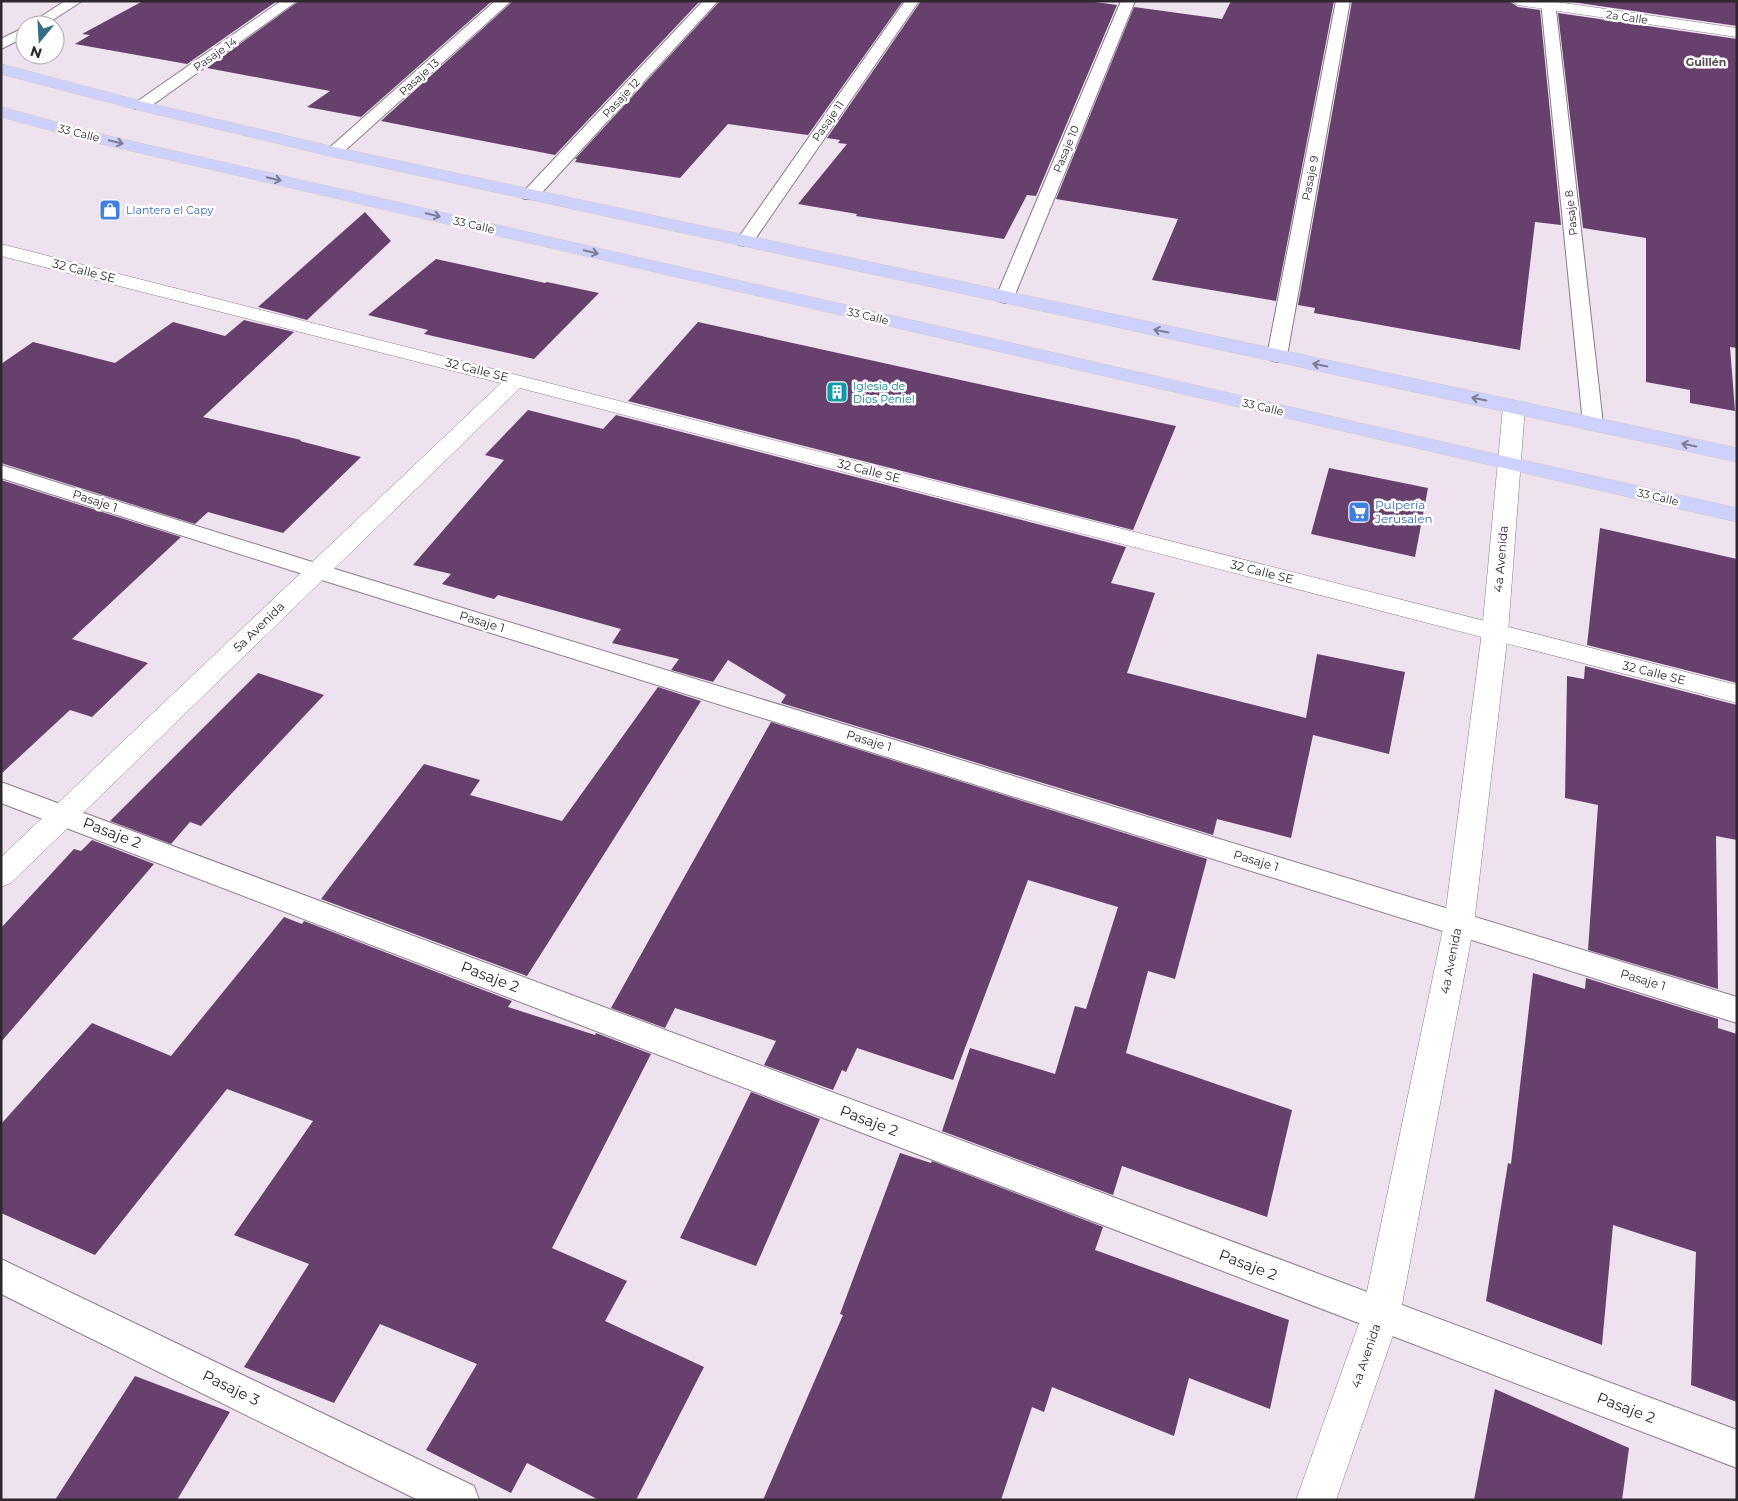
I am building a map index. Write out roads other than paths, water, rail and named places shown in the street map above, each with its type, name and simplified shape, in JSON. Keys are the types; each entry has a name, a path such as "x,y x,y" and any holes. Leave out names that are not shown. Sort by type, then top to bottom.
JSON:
{"main road":[{"path":"1,69 141,106 334,152 1737,455"},
{"name":"33 Calle","path":"1,112 97,138 1508,464 1737,515"}],"street":[{"name":"2a Calle","path":"1518,1 1737,33"},
{"name":"32 Calle SE","path":"1,250 516,380 1737,694"},
{"name":"5a Avenida","path":"1,875 516,380"},
{"name":"4a Avenida","path":"1316,1500 1380,1315 1459,924 1495,632 1514,407"}],"lane":[{"path":"52,15 75,1"},
{"name":"Pasaje 14","path":"141,106 290,1"},
{"name":"Pasaje 13","path":"334,152 504,1"},
{"name":"Pasaje 12","path":"530,195 711,1"},
{"name":"Pasaje 11","path":"745,241 912,1"},
{"name":"Pasaje 10","path":"1005,297 1128,1"},
{"name":"Pasaje 9","path":"1277,356 1343,1"},
{"name":"Pasaje 8","path":"1548,4 1593,424"},
{"path":"1,46 15,37"},
{"name":"Pasaje 1","path":"1,471 317,571 1737,1010"},
{"name":"Pasaje 2","path":"1,792 1737,1449"},
{"name":"Pasaje 3","path":"1,1276 460,1500"}],"place":[{"name":"Llantera el Capy","path":"110,210"},
{"name":"Iglesia de Dios Peniel","path":"837,392"},
{"name":"Pulpería Jerusalen","path":"1359,512"}],"district":[{"name":"Guillén","path":"1706,62"}]}
